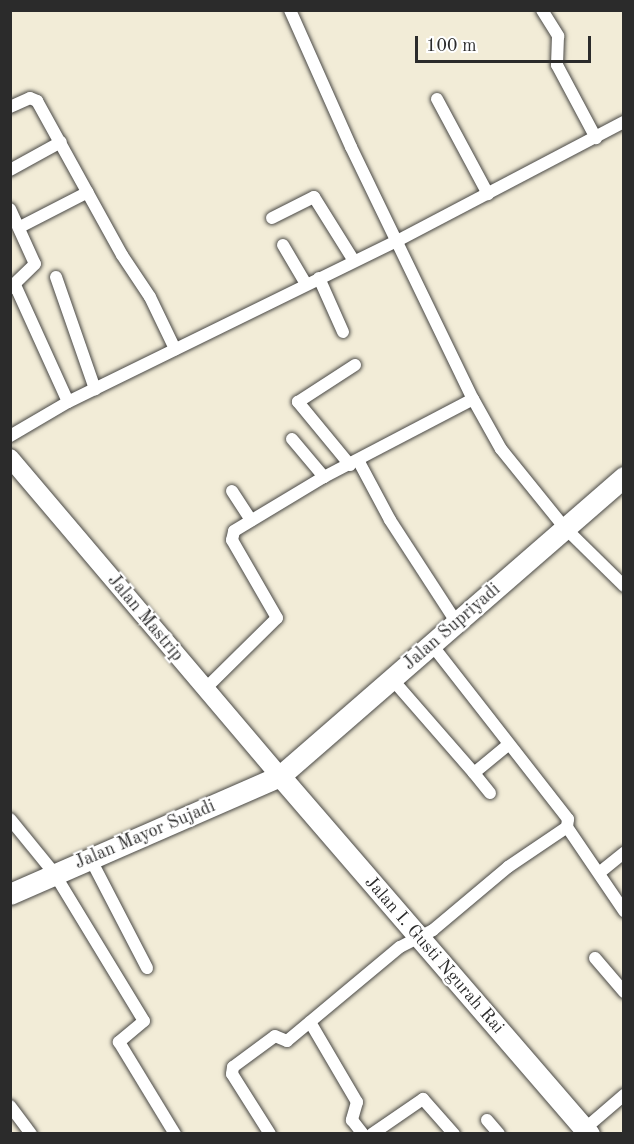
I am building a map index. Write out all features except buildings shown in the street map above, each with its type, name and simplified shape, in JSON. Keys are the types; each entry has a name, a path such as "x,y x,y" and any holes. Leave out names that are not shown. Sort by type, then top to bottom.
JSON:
{"highway":[{"name":"Jalan Supriyadi","path":"280,776 624,477"},
{"name":"Jalan Mayor Sujadi","path":"10,894 280,776"},
{"name":"Jalan I. Gusti Ngurah Rai","path":"280,776 584,1132"}],"main road":[{"name":"Jalan Mastrip","path":"10,458 280,776"}],"street":[{"path":"290,10 473,399 501,449 564,528 624,586"},
{"path":"542,10 558,36 557,65 596,138"},
{"path":"10,107 27,98 35,99 176,349"},
{"path":"437,99 488,194"},
{"path":"10,436 68,402 399,240 624,122"},
{"path":"10,170 61,142"},
{"path":"20,227 88,192"},
{"path":"272,218 314,196 354,261"},
{"path":"10,209 35,264 13,287 68,402"},
{"path":"284,244 306,284"},
{"path":"56,277 95,389"},
{"path":"319,278 343,332"},
{"path":"355,365 298,402 354,463 457,623"},
{"path":"205,689 277,618 231,540 234,531 324,477 473,399"},
{"path":"292,439 324,477"},
{"path":"232,491 251,520"},
{"path":"432,645 568,819 567,827 624,911"},
{"path":"392,679 490,793"},
{"path":"474,773 508,744"},
{"path":"10,819 54,873 144,1021 119,1042 175,1134"},
{"path":"270,1134 232,1070 275,1036 284,1042 400,946 419,938 508,867 567,827"},
{"path":"599,873 624,853"},
{"path":"90,858 147,968"},
{"path":"595,958 624,992"},
{"path":"310,1022 357,1102 352,1120 363,1134"},
{"path":"584,1132 624,1095"},
{"path":"372,1134 423,1099 454,1134"},
{"path":"13,1115 30,1134"},
{"path":"487,1120 499,1134"}]}
